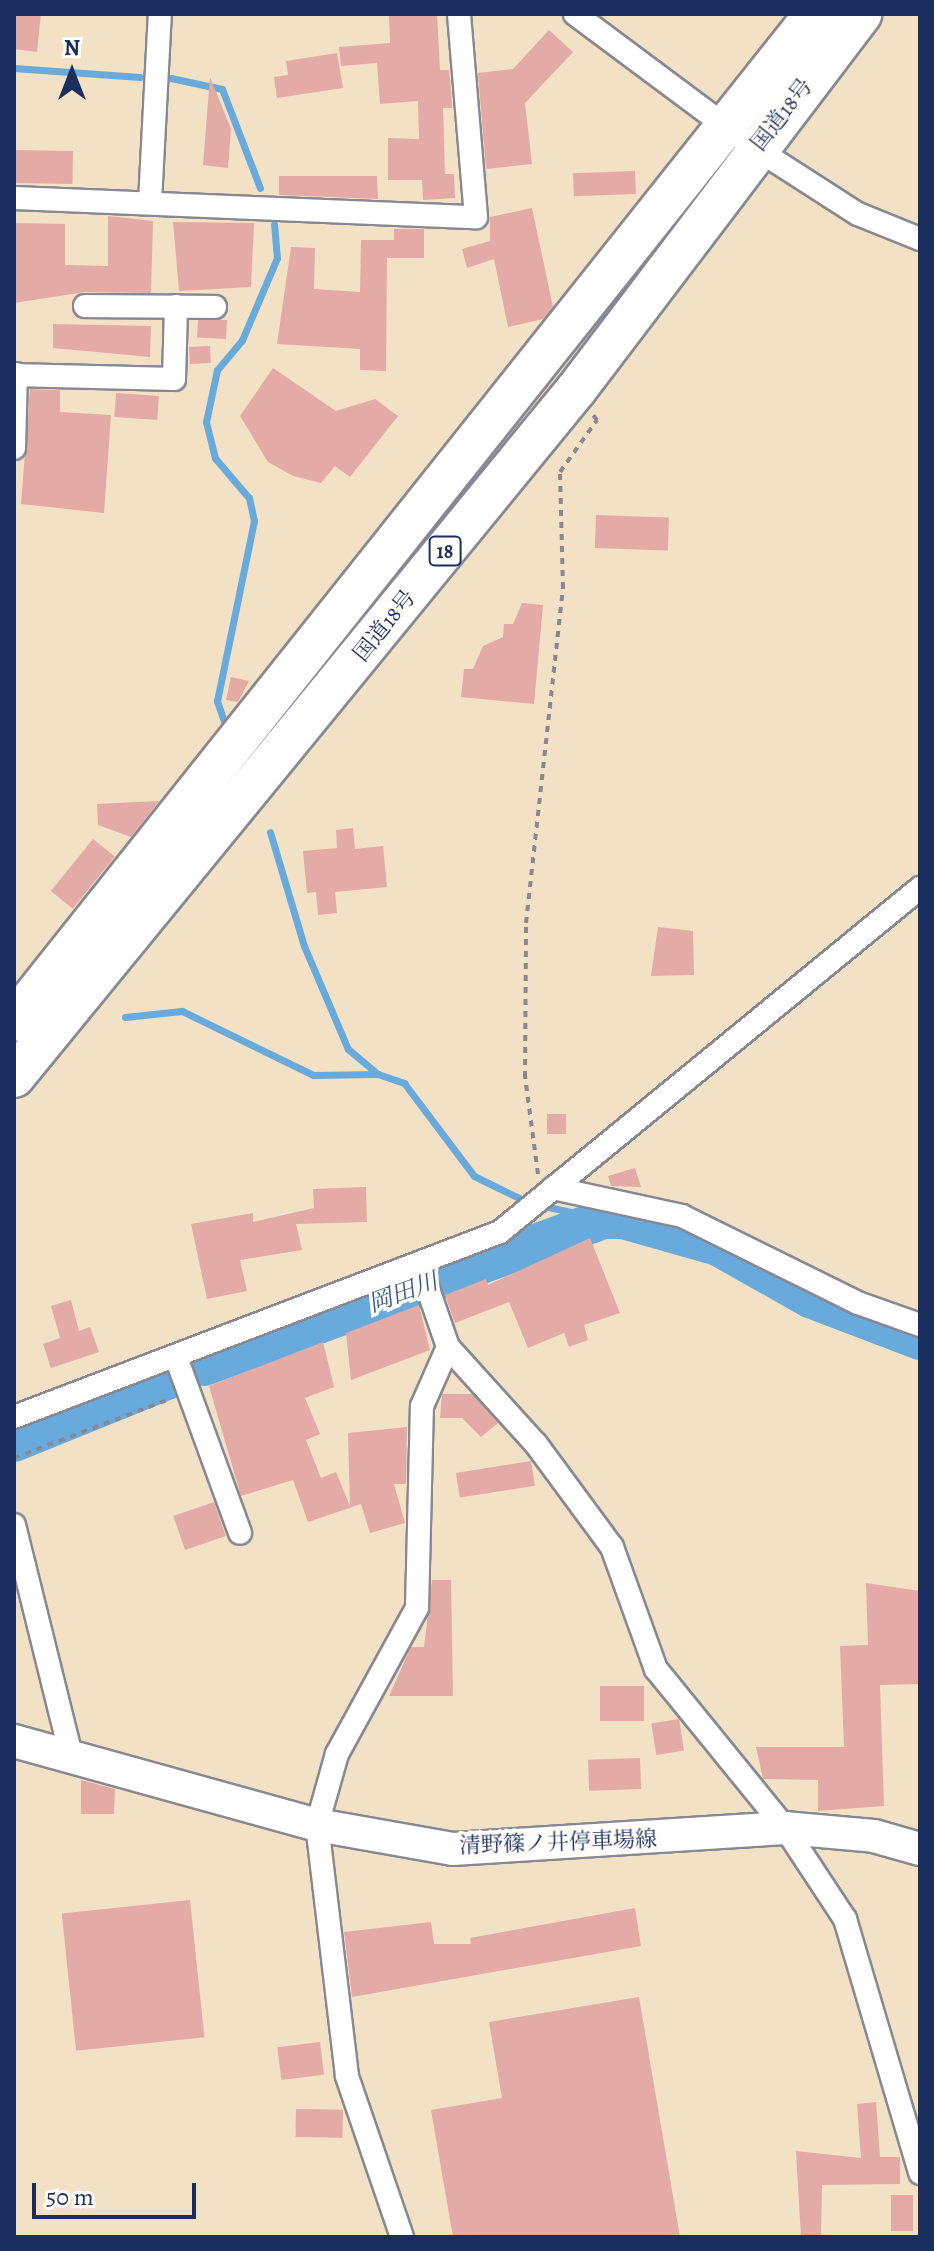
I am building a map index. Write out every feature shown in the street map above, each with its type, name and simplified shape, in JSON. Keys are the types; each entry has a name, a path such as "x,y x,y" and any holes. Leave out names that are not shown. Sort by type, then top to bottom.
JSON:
{"highway":[{"name":"国道18号","path":"14,1077 576,390 741,136 815,14"},
{"name":"国道18号","path":"14,1021 741,136 861,14"}],"main road":[{"name":"清野篠ノ井停車場線","path":"14,1741 317,1825 453,1849 785,1828 874,1836 920,1849"}],"street":[{"path":"150,202 160,14"},
{"path":"14,198 476,217 459,14"},
{"path":"575,14 741,136 858,214 920,239"},
{"path":"85,306 215,307"},
{"path":"14,448 15,374 174,379 176,306"},
{"path":"14,1417 176,1357 424,1277 500,1232 920,888"},
{"path":"544,1195 682,1216 858,1303 920,1325"},
{"path":"424,1277 448,1347 581,1501 612,1547 656,1669 785,1828 845,1919 919,2161"},
{"path":"402,2237 347,2076 317,1825 337,1754 417,1608 422,1406 448,1347"},
{"path":"176,1357 240,1533"},
{"path":"14,1525 71,1756"}],"path":[{"path":"544,1195 525,1077 526,923 563,588 560,472 597,420 576,390"},
{"path":"14,1458 188,1392"}],"building":[{"path":"14,14 41,14 37,52 14,49"},
{"path":"389,14 437,14 440,70 449,70 452,108 443,108 445,174 454,174 455,198 423,200 422,180 388,180 388,138 419,139 418,101 380,104 377,63 341,66 339,47 390,43"},
{"path":"549,30 573,52 525,103 532,164 486,169 478,73 513,69"},
{"path":"337,53 343,88 277,98 274,77 288,75 286,61"},
{"path":"210,77 231,129 228,168 203,165"},
{"path":"14,150 73,151 72,184 14,183"},
{"path":"635,171 636,194 574,196 573,173"},
{"path":"279,176 377,176 378,199 279,195"},
{"path":"532,208 553,307 543,319 508,327 494,259 467,268 462,249 490,241 490,217"},
{"path":"108,216 153,221 151,293 85,292 14,303 14,223 65,224 65,265 108,266"},
{"path":"173,222 254,223 251,287 179,291"},
{"path":"394,229 424,229 424,258 387,258 386,371 360,370 360,349 277,344 291,247 315,248 314,289 360,292 361,240 394,240"},
{"path":"198,318 227,320 226,339 197,337"},
{"path":"53,324 151,326 150,357 53,348"},
{"path":"210,346 211,363 190,364 189,347"},
{"path":"273,368 336,411 375,399 398,416 350,477 335,466 321,483 293,476 268,462 240,416"},
{"path":"30,389 60,390 60,412 111,415 104,513 21,504"},
{"path":"116,393 159,396 157,420 114,417"},
{"path":"596,515 669,518 668,551 595,548"},
{"path":"522,603 543,605 534,704 461,697 464,669 473,669 483,646 503,637 504,624 513,624"},
{"path":"231,677 249,681 238,702 226,700"},
{"path":"159,801 131,837 98,825 97,804"},
{"path":"353,828 355,849 383,846 387,887 335,892 337,913 318,915 316,892 307,893 303,851 337,848 336,830"},
{"path":"93,839 115,857 73,909 51,891"},
{"path":"658,927 693,931 694,975 651,976"},
{"path":"547,1114 566,1114 566,1134 547,1134"},
{"path":"635,1168 641,1187 611,1186 608,1176"},
{"path":"366,1187 367,1222 296,1224 302,1250 240,1260 247,1291 207,1299 191,1224 253,1213 253,1222 314,1208 313,1189"},
{"path":"590,1238 620,1313 584,1325 588,1340 569,1347 564,1333 528,1348 509,1302 455,1323 445,1295 486,1279 488,1285"},
{"path":"71,1300 79,1331 90,1327 99,1352 51,1368 43,1344 60,1338 51,1306"},
{"path":"419,1305 430,1350 351,1380 346,1333"},
{"path":"323,1342 334,1387 305,1398 320,1434 306,1440 321,1478 336,1472 350,1506 348,1433 407,1427 406,1484 394,1484 405,1523 370,1533 361,1504 308,1522 293,1480 241,1496 209,1386"},
{"path":"442,1394 472,1394 498,1423 481,1437 462,1418 440,1418"},
{"path":"531,1461 535,1486 460,1498 456,1473"},
{"path":"214,1502 226,1536 185,1550 173,1516"},
{"path":"432,1580 451,1580 453,1696 389,1696 411,1647 424,1647"},
{"path":"866,1583 920,1591 920,1684 880,1685 884,1806 818,1811 818,1780 763,1779 756,1747 844,1747 840,1646 868,1645"},
{"path":"600,1686 644,1686 644,1721 600,1721"},
{"path":"679,1719 684,1751 656,1755 651,1723"},
{"path":"640,1758 641,1789 589,1791 588,1760"},
{"path":"81,1780 115,1789 114,1814 81,1814"},
{"path":"190,1900 204,2037 76,2051 62,1913"},
{"path":"635,1908 641,1946 352,1997 344,1932 431,1922 434,1944 471,1944 470,1938"},
{"path":"639,1997 680,2237 453,2237 431,2110 502,2098 489,2022"},
{"path":"320,2042 324,2075 281,2080 277,2047"},
{"path":"876,2102 880,2157 900,2157 900,2184 822,2185 821,2237 801,2237 796,2151 861,2158 857,2104"},
{"path":"296,2109 343,2110 343,2138 296,2137"},
{"path":"891,2195 913,2195 913,2231 891,2231"}],"waterway":[{"path":"14,68 140,77"},
{"path":"171,78 222,89 260,188"},
{"path":"226,727 217,701 254,521 249,498 215,458 206,422 217,370 242,340 277,258 274,224"},
{"path":"270,832 304,946 348,1049 378,1074 404,1083 474,1176 527,1202"},
{"path":"125,1017 182,1011 313,1075 378,1074"},
{"path":"539,1205 603,1219"},
{"name":"岡田川","path":"204,1366 603,1219 623,1219 718,1246 810,1298 920,1340"},
{"name":"岡田川","path":"14,1442 169,1379"}]}
